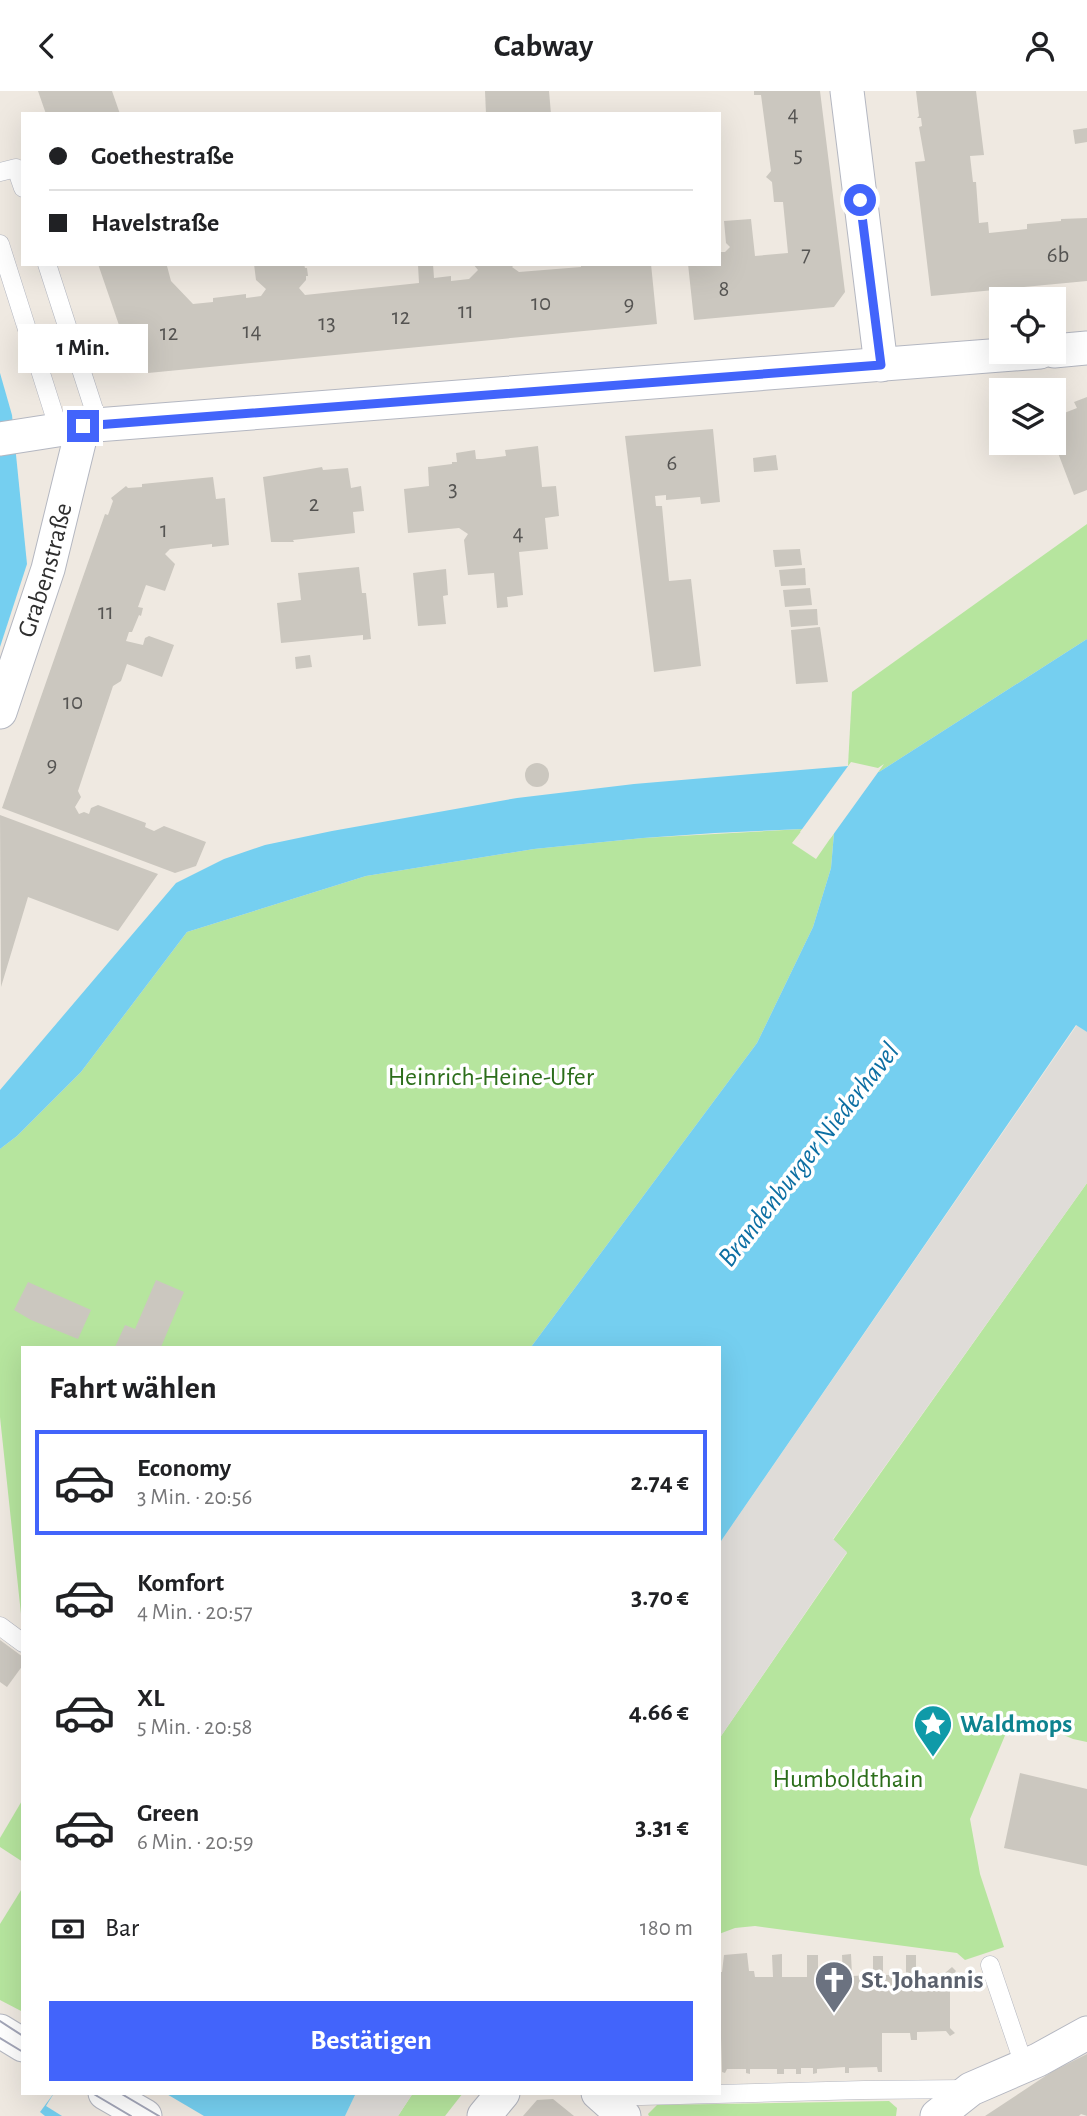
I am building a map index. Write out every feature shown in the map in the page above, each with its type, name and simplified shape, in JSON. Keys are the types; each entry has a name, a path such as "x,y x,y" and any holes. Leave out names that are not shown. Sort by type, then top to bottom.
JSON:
{"street":[{"path":"846,91 881,365"},
{"path":"1066,350 1087,348"},
{"path":"54,431 989,356"},
{"name":"Grabenstraße","path":"0,712 48,569 54,431"},
{"path":"937,2116 971,2089 1031,2063 1087,2033"},
{"path":"109,2095 145,2116"},
{"path":"484,2116 501,2095"}],"lane":[{"path":"0,172 16,168 21,182"},
{"path":"0,244 54,431"},
{"path":"47,266 54,431"},
{"path":"0,1626 21,1642"},
{"path":"990,1965 1031,2063"},
{"path":"608,2102 864,2090 971,2089"}],"green space":[{"path":"1087,524 1087,639 879,772 848,766 852,692"},
{"name":"Heinrich-Heine-Ufer","path":"803,829 792,843 816,859 834,833 831,868 813,927 757,1043 532,1346 21,1346 21,1614 0,1417 0,1149 17,1136 81,1072 187,932 366,876 534,849 643,838"},
{"name":"Humboldthain","path":"1087,1183 1087,1742 1073,1739 1014,1714 970,1819 980,1874 1004,1947 965,1960 957,1953 755,1926 735,1928 721,1933 721,1736 847,1553 833,1540"},
{"path":"21,1802 21,1861 0,1847 0,1838"},
{"path":"21,1890 21,2011 0,2000 0,1924"},
{"path":"412,2095 461,2095 445,2116 398,2116"},
{"path":"889,2101 897,2108 896,2116 648,2114 657,2105"}],"shaded area":[{"path":"1077,1025 1087,1032 1087,1183 833,1539 847,1552 721,1736 721,1541"},
{"path":"355,2095 412,2095 398,2116 345,2116"}],"water":[{"path":"0,373 12,415 27,564 0,647"},
{"name":"Brandenburger Niederhavel","path":"1087,639 1087,1032 1076,1025 721,1541 721,1346 532,1346 757,1043 813,927 831,868 834,833 803,829 715,833 534,849 366,876 187,932 81,1072 17,1136 0,1149 0,1090 176,883 224,859 265,845 332,831 517,798 634,784 848,766 879,772"},
{"path":"53,2095 355,2095 345,2116 45,2116 40,2112"}],"pier":[{"path":"851,762 878,768 884,764 830,839 831,835 825,833 800,832"},
{"path":"53,2095 168,2095 204,2116 62,2116 46,2106"}],"building":[{"path":"38,91 112,91 119,112 45,112"},
{"path":"485,91 549,91 551,112 486,112"},
{"path":"754,91 820,91 845,292 834,307 694,320 688,266 721,266 721,252 730,247 726,243 724,221 751,219 755,256 788,253 783,202 774,202 772,182 766,177 771,171 761,95 754,95"},
{"path":"916,91 976,91 984,155 970,156 973,182 976,182 979,223 988,222 989,233 1027,229 1027,224 1087,218 1087,281 1025,287 989,287 989,290 931,296 915,162 925,161 919,127 922,126 921,118 917,118"},
{"path":"1087,128 1087,142 1075,144 1073,130"},
{"path":"99,266 167,266 171,281 193,304 213,302 213,298 246,294 246,298 261,296 266,289 256,280 254,266 304,266 308,276 299,288 305,295 419,283 418,266 433,266 434,278 451,276 451,281 469,279 478,270 475,266 513,266 519,272 581,266 651,266 657,324 148,373 132,363"},
{"path":"1087,397 1087,490 1074,495 1059,455 1066,455 1066,412 1077,408 1074,402"},
{"path":"713,429 720,502 701,504 700,497 666,500 666,495 655,496 656,506 662,506 669,581 691,579 701,666 654,672 625,436"},
{"path":"538,446 542,487 556,486 559,516 545,518 548,549 519,552 523,595 507,597 508,607 497,608 494,573 468,575 464,540 468,534 459,528 408,533 404,489 429,486 428,467 457,462 456,453 475,450 476,459 482,459 506,456 505,450"},
{"path":"776,455 778,470 754,472 753,458"},
{"path":"322,467 323,470 348,468 351,488 361,486 364,511 353,512 355,533 293,540 294,542 271,542 263,477"},
{"path":"213,477 216,499 225,498 229,545 212,547 212,544 170,549 165,554 175,564 165,591 146,585 138,607 143,608 141,616 139,615 126,641 143,645 145,638 149,636 174,645 162,677 127,664 121,681 113,686 78,791 81,797 75,807 79,814 89,814 91,808 98,805 146,823 145,827 154,831 164,826 206,842 196,866 175,873 2,808 105,514 108,515 113,501 111,498 126,486 142,487 142,484"},
{"path":"800,549 802,565 775,567 773,550"},
{"path":"359,567 362,593 366,593 371,639 363,640 363,635 281,643 277,603 301,600 298,573"},
{"path":"805,568 806,585 781,586 779,570"},
{"path":"446,569 448,595 443,596 446,624 418,626 413,573"},
{"path":"810,588 812,605 785,607 783,590"},
{"path":"817,609 818,625 791,627 789,610"},
{"path":"820,627 828,682 796,684 791,630"},
{"path":"310,655 312,667 296,669 295,657"},
{"path":"537,763 548,770 549,775 542,786 537,787 526,780 525,775 532,764"},
{"path":"0,815 158,874 118,931 28,897 1,987"},
{"path":"156,1280 184,1292 161,1346 115,1346 125,1325 135,1329"},
{"path":"28,1282 91,1310 78,1339 14,1310"},
{"path":"0,1640 21,1656 21,1668 7,1687 0,1682"},
{"path":"1020,1773 1087,1789 1087,1866 1004,1848"},
{"name":"St. Johannis","path":"747,1953 749,1971 754,1971 755,1977 773,1977 772,1955 782,1954 782,1977 807,1977 807,1955 818,1955 818,1976 843,1976 842,1955 851,1954 852,1976 873,1975 873,1956 883,1956 883,1975 906,1975 906,1955 916,1955 916,1975 945,1973 952,1967 956,1971 950,1978 950,2028 955,2033 950,2036 946,2031 917,2032 917,2040 911,2040 910,2033 882,2033 882,2072 878,2072 877,2067 849,2068 849,2073 845,2073 845,2067 817,2069 817,2073 813,2074 813,2068 801,2068 801,2074 796,2074 796,2069 784,2069 784,2074 777,2074 777,2069 750,2069 750,2074 746,2073 746,2069 727,2069 725,2073 722,2072 721,1972 724,1955"},
{"path":"1087,2054 1087,2116 985,2116 1053,2071"},
{"path":"553,2099 574,2116 523,2116 537,2100"}],"tram line":[{"path":"0,2021 21,2035"},
{"path":"0,2038 21,2051"},
{"path":"95,2095 131,2116"},
{"path":"123,2095 159,2116"}],"place":[{"name":"Waldmops","path":"933,1758"},
{"name":"St. Johannis","path":"834,2014"}],"route":[{"path":"83,426 881,365 860,200"}]}
